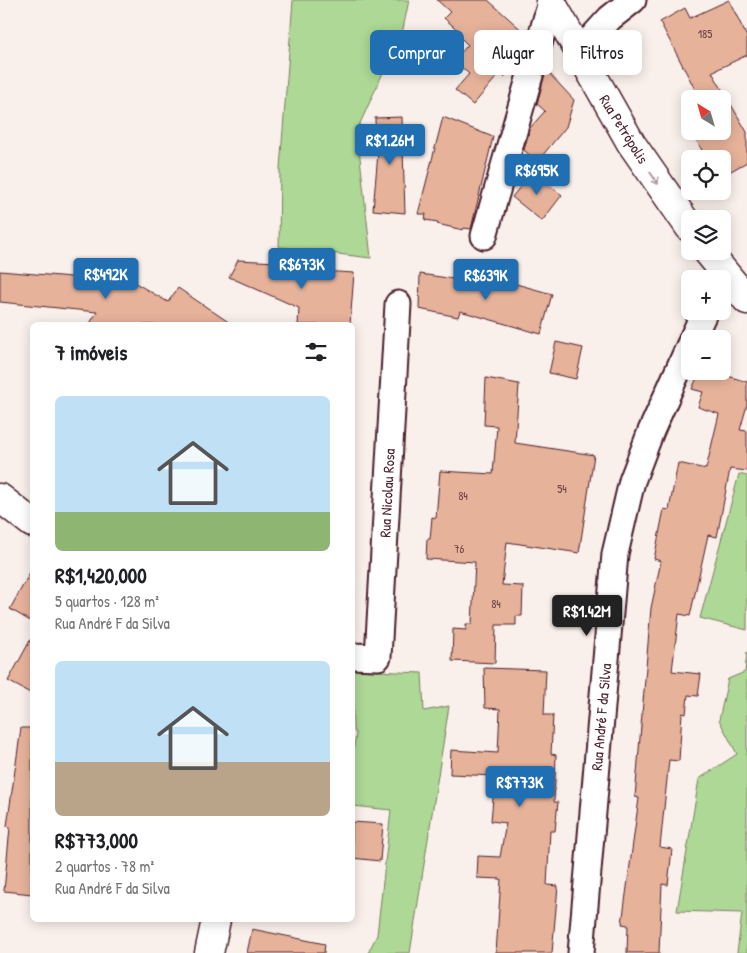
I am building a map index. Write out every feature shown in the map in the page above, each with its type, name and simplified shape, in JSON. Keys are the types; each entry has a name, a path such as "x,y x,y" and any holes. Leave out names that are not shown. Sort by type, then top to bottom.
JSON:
{"main road":[{"name":"Rua Petrópolis","path":"550,1 566,30"},
{"name":"Rua Petrópolis","path":"591,75 631,143 681,215"},
{"path":"716,267 747,300"},
{"path":"0,498 30,521"},
{"path":"209,953 216,922"}],"street":[{"path":"599,30 610,18 634,0"},
{"path":"484,236 550,1"},
{"name":"Rua Nicolau Rosa","path":"355,656 378,657 398,304"},
{"name":"Rua André F da Silva","path":"581,953 615,554 632,481 651,431 681,364"}],"green space":[{"path":"293,0 409,0 403,30 370,30 370,75 382,75 357,130 371,258 279,247 280,168"},
{"path":"739,474 747,476 747,630 700,618"},
{"path":"747,652 747,953 737,953 742,913 677,911 699,779 737,754 719,720 728,679 745,672"},
{"path":"355,670 422,673 424,711 449,706 410,953 368,953 377,935 391,810 355,806"}],"building":[{"path":"437,0 488,0 521,30 474,30 474,75 498,75 473,105 455,90 469,74 464,69 464,49 468,45 464,41 464,30 458,30 444,18 450,12"},
{"path":"729,0 747,37 747,55 712,72 722,90 695,90 660,22 685,8 690,18"},
{"path":"545,75 551,75 574,100 566,127 537,162 524,150 530,128 545,111 537,104"},
{"path":"731,105 747,132 747,162 731,171 731,150 702,150 696,140 731,140"},
{"path":"402,117 405,213 373,210 378,153 376,153 375,118"},
{"path":"443,117 493,137 471,229 464,228 463,230 437,224 438,222 425,220 426,214 418,214"},
{"path":"532,172 562,195 542,221 512,197"},
{"path":"238,260 276,262 275,268 354,273 350,322 298,322 299,308 229,277"},
{"path":"113,270 168,302 178,288 229,322 91,322 97,312 0,302 0,271 107,280"},
{"path":"420,274 482,283 484,275 552,294 541,334 460,311 458,317 419,309"},
{"path":"556,342 583,348 576,379 549,373"},
{"path":"731,377 747,382 747,405 740,430 747,431 747,471 730,469 717,537 708,535 690,616 679,614 672,671 701,674 698,696 688,695 686,714 682,713 679,761 669,760 660,847 672,849 668,885 662,884 659,953 627,953 628,925 622,924 639,798 635,797 651,608 661,561 654,559 664,509 669,510 678,463 706,469 719,414 698,407 703,392 692,389 696,380 731,380"},
{"path":"486,378 519,384 515,443 594,455 579,553 507,542 502,585 523,586 522,616 516,616 516,625 496,625 495,663 452,661 453,629 466,630 466,624 472,624 475,562 426,559 427,539 430,539 432,517 436,518 440,471 493,474 497,426 484,425"},
{"path":"30,573 30,621 10,609"},
{"path":"30,641 30,693 8,681"},
{"path":"484,668 546,670 544,715 553,715 551,754 556,755 554,802 558,802 555,831 550,831 547,885 558,886 552,953 496,953 501,879 477,878 478,856 500,857 506,823 491,821 495,776 450,774 451,750 498,753 500,709 485,708"},
{"path":"21,728 30,728 30,894 4,891 10,827 7,826"},
{"path":"355,822 383,824 380,861 355,858"},
{"path":"252,929 325,944 324,953 247,953"}]}
